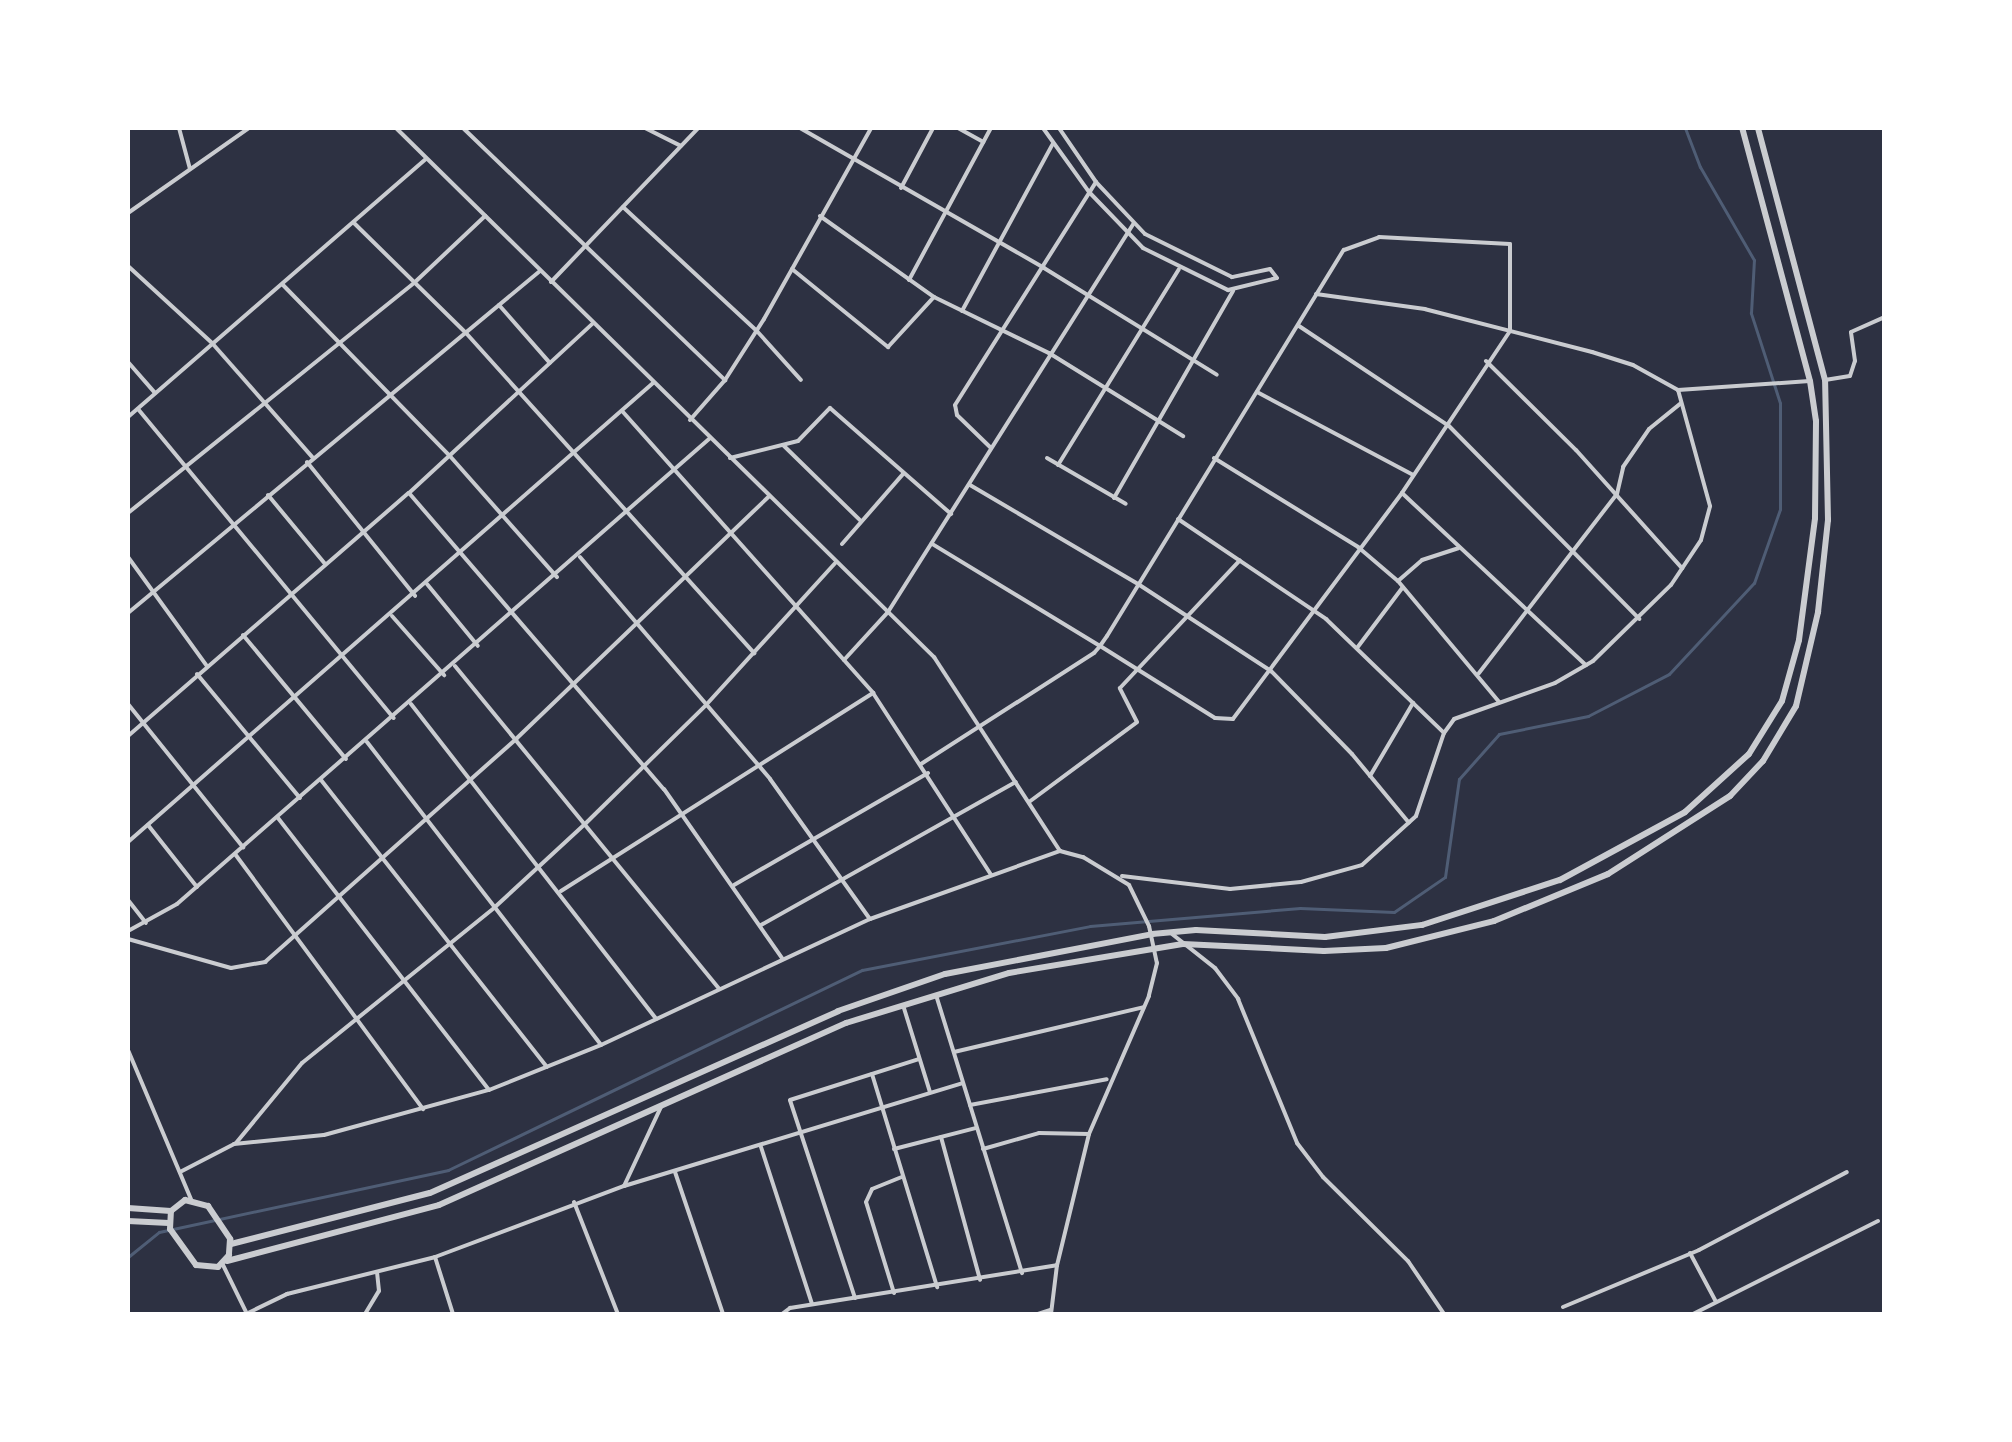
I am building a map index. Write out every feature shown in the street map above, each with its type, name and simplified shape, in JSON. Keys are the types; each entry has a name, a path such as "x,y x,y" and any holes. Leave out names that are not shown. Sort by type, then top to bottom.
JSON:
{"street":[{"path":"179,128 190,169"},
{"path":"128,213 249,128"},
{"path":"396,128 934,657 1060,851 1112,872 1196,889 1301,882 1362,865 1409,823 1429,786 1444,733 1460,715 1555,683 1586,665 1639,619 1701,540 1710,506 1678,390"},
{"path":"463,128 725,380"},
{"path":"645,128 681,146"},
{"path":"551,282 698,128"},
{"path":"800,128 945,214 1044,268 1217,375"},
{"path":"690,420 725,380 756,330 871,128"},
{"path":"901,188 933,128"},
{"path":"958,128 983,142"},
{"path":"909,280 991,128"},
{"path":"1043,128 1052,145 1126,234 1179,269 1233,291 1272,282 1278,274 1270,269 1227,275 1133,224 1096,182 1059,128"},
{"path":"231,1244 430,1193 890,991 1007,959 1151,930 1358,936 1453,916 1560,880 1645,838 1722,783 1767,728 1782,701 1799,640 1815,518 1816,421 1810,381 1742,128"},
{"path":"171,1211 169,1223 196,1265 212,1269 426,1210 902,1003 1009,973 1156,947 1183,944 1356,950 1456,932 1568,893 1646,852 1730,796 1763,761 1796,706 1818,612 1828,520 1825,380 1758,128"},
{"path":"962,311 1052,145"},
{"path":"128,417 426,159"},
{"path":"990,447 957,415 955,405 1006,330 1096,182"},
{"path":"623,207 756,330 801,380"},
{"path":"128,513 414,283 485,216"},
{"path":"820,216 934,297 1049,353 1183,436"},
{"path":"354,223 466,333 754,653"},
{"path":"844,660 888,612 1133,224"},
{"path":"921,764 1073,671 1100,646 1344,250 1366,238 1510,244 1510,331 1486,361 1449,426 1402,493 1358,547 1236,717 1224,721 1139,671 1100,646 932,544"},
{"path":"128,266 212,343 312,457"},
{"path":"792,269 888,347 934,297"},
{"path":"1058,465 1179,269"},
{"path":"128,613 312,457 540,271"},
{"path":"283,285 449,455 557,577"},
{"path":"1114,498 1233,291"},
{"path":"1316,294 1425,309 1510,331 1633,365 1678,390 1850,376 1855,361 1851,332 1884,317"},
{"path":"499,305 550,363"},
{"path":"128,736 409,493 592,324"},
{"path":"1299,326 1449,426 1639,619"},
{"path":"1486,361 1617,494 1682,568"},
{"path":"129,366 155,393"},
{"path":"128,842 415,596 653,383"},
{"path":"1257,392 1413,475"},
{"path":"1479,673 1617,494 1623,467 1649,429 1680,404"},
{"path":"730,458 798,441 830,408 951,514"},
{"path":"138,409 231,526 395,719"},
{"path":"623,412 873,693 928,773 991,875"},
{"path":"128,931 146,924 197,887 630,514 709,439"},
{"path":"783,445 861,521"},
{"path":"1047,458 1126,504"},
{"path":"1214,458 1358,547 1398,581 1479,673 1499,702"},
{"path":"307,462 415,596"},
{"path":"842,544 903,474"},
{"path":"970,485 1138,584 1271,671 1370,776 1409,823"},
{"path":"409,493 681,810 783,958"},
{"path":"1402,493 1586,665"},
{"path":"268,495 325,564"},
{"path":"128,939 173,955 244,968 265,962 516,739 634,620 769,496"},
{"path":"1178,519 1315,611 1444,733"},
{"path":"1398,581 1422,560 1459,548"},
{"path":"128,557 207,666"},
{"path":"580,557 758,765 816,840 870,919"},
{"path":"1029,802 1137,722 1119,691 1240,560"},
{"path":"234,1144 302,1063 361,1019 495,907 585,824 706,705 836,562"},
{"path":"427,584 478,646"},
{"path":"1357,648 1403,587"},
{"path":"392,616 444,675"},
{"path":"243,635 347,759"},
{"path":"455,666 719,989"},
{"path":"197,674 300,798"},
{"path":"561,891 681,810 873,693"},
{"path":"1370,776 1413,703"},
{"path":"128,704 243,847"},
{"path":"411,704 541,865 656,1019"},
{"path":"367,742 601,1045"},
{"path":"734,885 928,773"},
{"path":"321,780 453,942 547,1067"},
{"path":"761,925 1016,782"},
{"path":"278,818 407,979 489,1090"},
{"path":"148,825 197,887"},
{"path":"180,1172 234,1144 324,1135 489,1090 601,1045 870,919 1060,851"},
{"path":"235,854 361,1019 423,1109"},
{"path":"1038,1314 1050,1312 1057,1265 1089,1134 1109,1079 1144,1007 1156,971 1156,947 1137,895 1112,872"},
{"path":"1560,880 1568,893"},
{"path":"128,900 146,924"},
{"path":"1453,916 1456,932"},
{"path":"1170,932 1215,968 1238,999 1297,1143 1341,1197 1408,1261 1444,1314"},
{"path":"935,993 1022,1273"},
{"path":"902,1003 930,1092"},
{"path":"954,1052 1144,1007"},
{"path":"128,1050 191,1199 208,1206 231,1244 225,1263 247,1314 287,1294 435,1257 574,1202 962,1083"},
{"path":"855,1298 790,1100 919,1059"},
{"path":"872,1074 937,1287"},
{"path":"970,1105 1109,1079"},
{"path":"624,1186 661,1107"},
{"path":"894,1149 976,1128"},
{"path":"983,1149 1039,1133 1089,1134"},
{"path":"941,1137 980,1280"},
{"path":"761,1147 812,1304"},
{"path":"675,1172 723,1314"},
{"path":"1563,1307 1690,1253 1847,1172"},
{"path":"894,1293 866,1202 872,1189 903,1177"},
{"path":"128,1208 171,1211 191,1199"},
{"path":"574,1202 618,1314"},
{"path":"128,1221 169,1223"},
{"path":"1693,1314 1878,1221"},
{"path":"1690,1253 1716,1302"},
{"path":"435,1257 453,1314"},
{"path":"782,1314 812,1304 937,1287 1057,1265"},
{"path":"365,1314 379,1291 377,1272"}],"waterway":[{"path":"128,1257 159,1232 448,1170 862,970 1090,926 1300,908 1394,912 1445,877 1459,779 1499,734 1588,716 1669,674 1754,583 1780,509 1780,403 1751,313 1754,260 1700,167 1685,128"}]}
